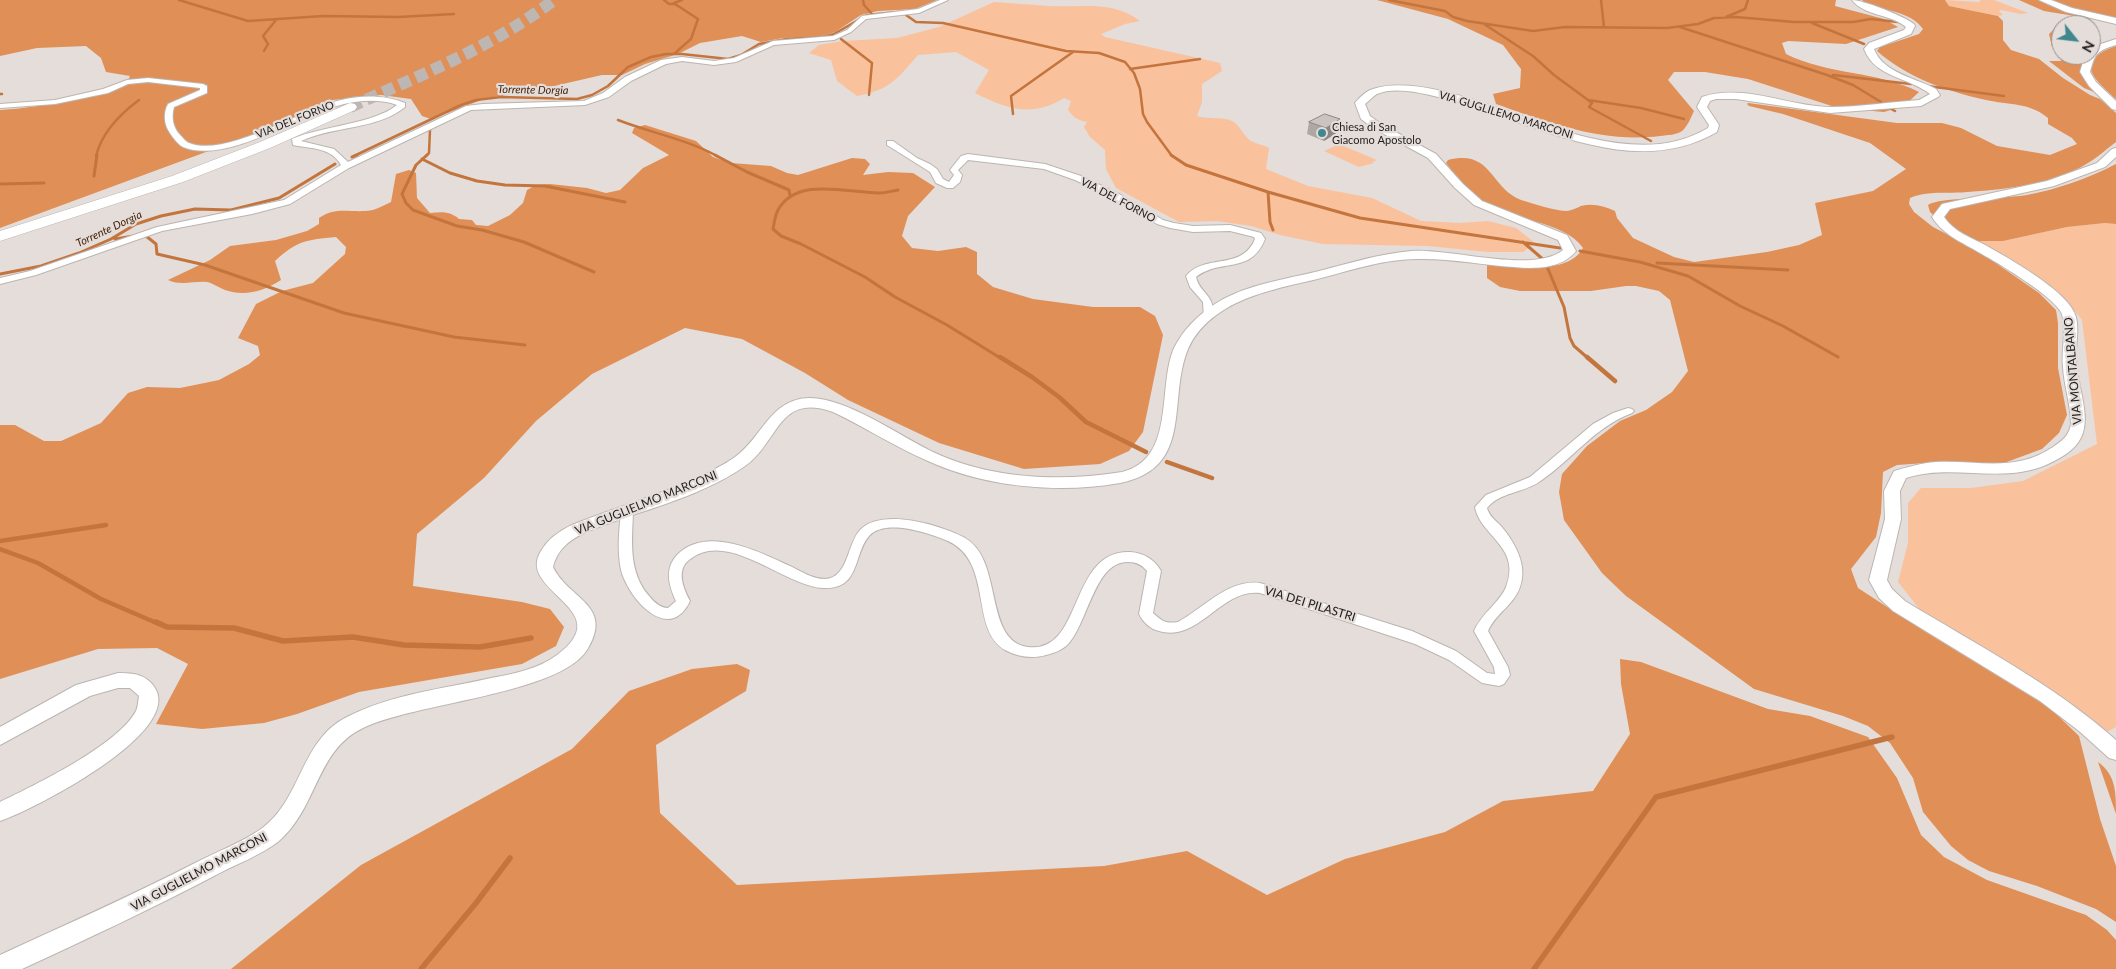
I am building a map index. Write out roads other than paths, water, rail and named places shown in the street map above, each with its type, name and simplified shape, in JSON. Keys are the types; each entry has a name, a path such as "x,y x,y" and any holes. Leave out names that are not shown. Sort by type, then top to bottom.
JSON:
{"highway":[{"path":"0,236 158,186 302,130 350,107"}],"street":[{"path":"0,281 33,273 160,229 252,211 287,202 346,166 469,108 585,103 606,95 628,79 664,62 682,59 714,63 736,60 753,53 767,44 781,41 834,38 849,31 864,18 919,12 945,0"},
{"name":"VIA GUGLILEMO MARCONI","path":"1208,316 1234,299 1252,292 1337,270 1398,257 1435,256 1535,264 1554,262 1568,255 1570,250 1563,238 1478,203 1459,186 1432,156 1377,126 1365,117 1360,103 1372,91 1398,88 1422,91 1470,102 1569,136 1616,144 1658,148 1699,139 1713,130 1714,125 1702,107 1706,99 1715,96 1736,96 1830,110 1923,102 1932,98 1933,91 1894,74 1878,63 1870,53 1872,45 1908,32 1911,26 1897,15 1865,8 1858,4 1856,0"},
{"path":"2043,0 2069,10 2116,21"},
{"path":"2101,47 2116,42"},
{"path":"2087,65 2085,72 2092,84 2116,107"},
{"name":"VIA DEL FORNO","path":"0,106 55,102 105,91 134,82 178,82 203,86 204,91 200,95 171,106 169,117 173,133 180,141 194,148 204,148 226,145 256,137 341,102 376,100 393,101 402,105 397,110 381,116 314,133 295,141 296,143 332,151 341,156 346,166"},
{"path":"890,143 914,160 934,170 939,181 950,186 957,180 958,175 954,170 964,158 974,157 974,146"},
{"name":"VIA MONTALBANO","path":"2116,151 2101,165 2085,172 2050,184 1946,206 1940,212 1938,217 1943,226 2048,292 2068,312 2070,328 2069,357 2079,420 2078,433 2073,441 2043,460 2018,469 1923,468 1900,475 1892,491 1893,519 1878,580 1885,593 1899,606 2047,696 2086,725 2116,752"},
{"name":"VIA DEL FORNO","path":"974,157 995,162 1045,167 1078,178 1118,197 1160,222 1174,226 1193,229 1230,228 1258,235 1260,239 1251,255 1239,260 1197,270 1191,276 1193,284 1206,297 1209,307 1208,316"},
{"name":"VIA GUGLIELMO MARCONI","path":"0,968 140,903 267,837 280,826 293,810 323,747 354,722 399,706 520,679 549,669 568,659 580,646 586,633 586,618 582,606 546,575 544,567 547,554 558,542 571,533 722,473 739,464 777,418 798,404 810,402 835,408 941,461 1002,479 1058,483 1092,481 1130,475 1142,470 1160,452 1166,439 1177,361 1183,344 1192,330 1208,316"},
{"name":"VIA DEI PILASTRI","path":"627,512 626,566 632,584 654,609 661,612 672,612 682,606 683,601 674,572 679,561 694,548 717,546 735,550 758,557 807,579 828,584 836,582 844,576 849,568 858,542 865,531 883,522 897,522 925,528 947,536 964,544 975,555 981,569 996,632 1006,645 1015,650 1038,652 1064,640 1096,576 1104,565 1116,558 1128,555 1148,562 1154,571 1146,614 1152,625 1161,628 1181,628 1223,596 1246,587 1258,588 1325,611 1417,638 1456,658 1486,679 1493,681 1499,680 1503,675 1480,631 1483,622 1510,594 1514,581 1515,566 1511,549 1483,516 1481,507 1491,498 1534,480 1588,432 1613,415 1628,411"},
{"path":"0,736 69,698 110,680 134,680 147,692 149,698 146,711 135,727 91,764 50,788 0,812"}],"waterway":[{"path":"179,0 248,21 323,16 398,17 454,14"},
{"path":"664,0 669,4 675,4 698,19 691,39 675,53"},
{"path":"674,3 682,0"},
{"path":"863,0 864,5 872,14"},
{"path":"1389,0 1445,11 1453,17 1467,21 1533,31 1565,27 1667,28 1698,24 1714,18 1736,17 1794,22 1853,22 1871,19 1898,22"},
{"path":"1601,0 1604,27"},
{"path":"1726,17 1745,9 1748,0"},
{"name":"Torrente Dorgia","path":"354,156 461,105 476,100 501,97 577,99 592,95 608,86 628,67 651,57 666,54 682,54 728,59 741,55 759,44 787,39 823,37 834,34 867,15 898,12"},
{"path":"906,15 916,22 943,23 1066,51 1099,53 1125,62 1131,69"},
{"path":"264,51 268,44 263,36 276,20"},
{"path":"1812,23 1864,44"},
{"path":"1484,24 1533,56 1554,75 1588,100 1641,108 1684,119"},
{"path":"1680,27 1827,75 1853,85 1881,102"},
{"path":"841,39 872,63 869,95"},
{"path":"1013,114 1011,96 1073,52"},
{"path":"1131,69 1200,59"},
{"path":"1131,69 1140,89 1143,114 1172,155"},
{"path":"1833,75 1911,84"},
{"path":"1927,86 2004,96"},
{"path":"96,156 107,131 125,111 139,100"},
{"path":"1589,101 1592,103 1589,107 1651,141"},
{"path":"1891,109 1895,111"},
{"path":"618,120 693,145 715,155"},
{"path":"427,155 429,153 430,130"},
{"path":"94,176 97,155"},
{"name":"Torrente Dorgia","path":"352,157 357,155"},
{"path":"422,159 427,155"},
{"path":"715,155 747,172 789,190 790,196"},
{"path":"1172,155 1186,165 1268,192"},
{"path":"422,159 450,173 477,181 505,185 545,186 625,202"},
{"path":"422,159 416,165 402,194 406,203 413,210 457,226 482,230 524,242 594,272"},
{"name":"Torrente Dorgia","path":"0,274 41,266 79,253 111,239 136,224 161,216 195,209 231,210 279,198 335,164"},
{"path":"0,184 44,183"},
{"path":"898,190 879,193 824,189 797,193 778,210 773,229 781,236 801,244 865,277 895,297 947,325 1002,359"},
{"path":"1268,192 1360,218 1524,243"},
{"path":"1268,192 1270,222 1273,230"},
{"path":"115,239 134,236"},
{"path":"146,236 156,244 157,254 205,265 344,313 454,337 525,345"},
{"path":"1524,243 1560,248"},
{"path":"1524,243 1545,261"},
{"path":"1580,251 1640,262 1688,276 1740,306 1783,326 1838,357"},
{"path":"1657,263 1788,270"},
{"path":"1548,269 1564,307 1570,338 1574,346 1589,359"},
{"path":"1000,357 1059,397 1086,422 1146,452"},
{"path":"1587,357 1615,381"},
{"path":"1167,462 1212,478"},
{"path":"0,541 106,525"},
{"path":"0,549 38,563 101,599 159,624"},
{"path":"156,622 167,627 234,628 283,641 353,637 404,645 480,647 531,638"},
{"path":"1534,969 1656,797 1892,737"},
{"path":"421,969 476,903 510,858"}],"tunnel":[{"path":"350,107 481,46 530,17 554,0"}],"place":[{"name":"Chiesa di San Giacomo Apostolo","path":"1322,133"}]}
